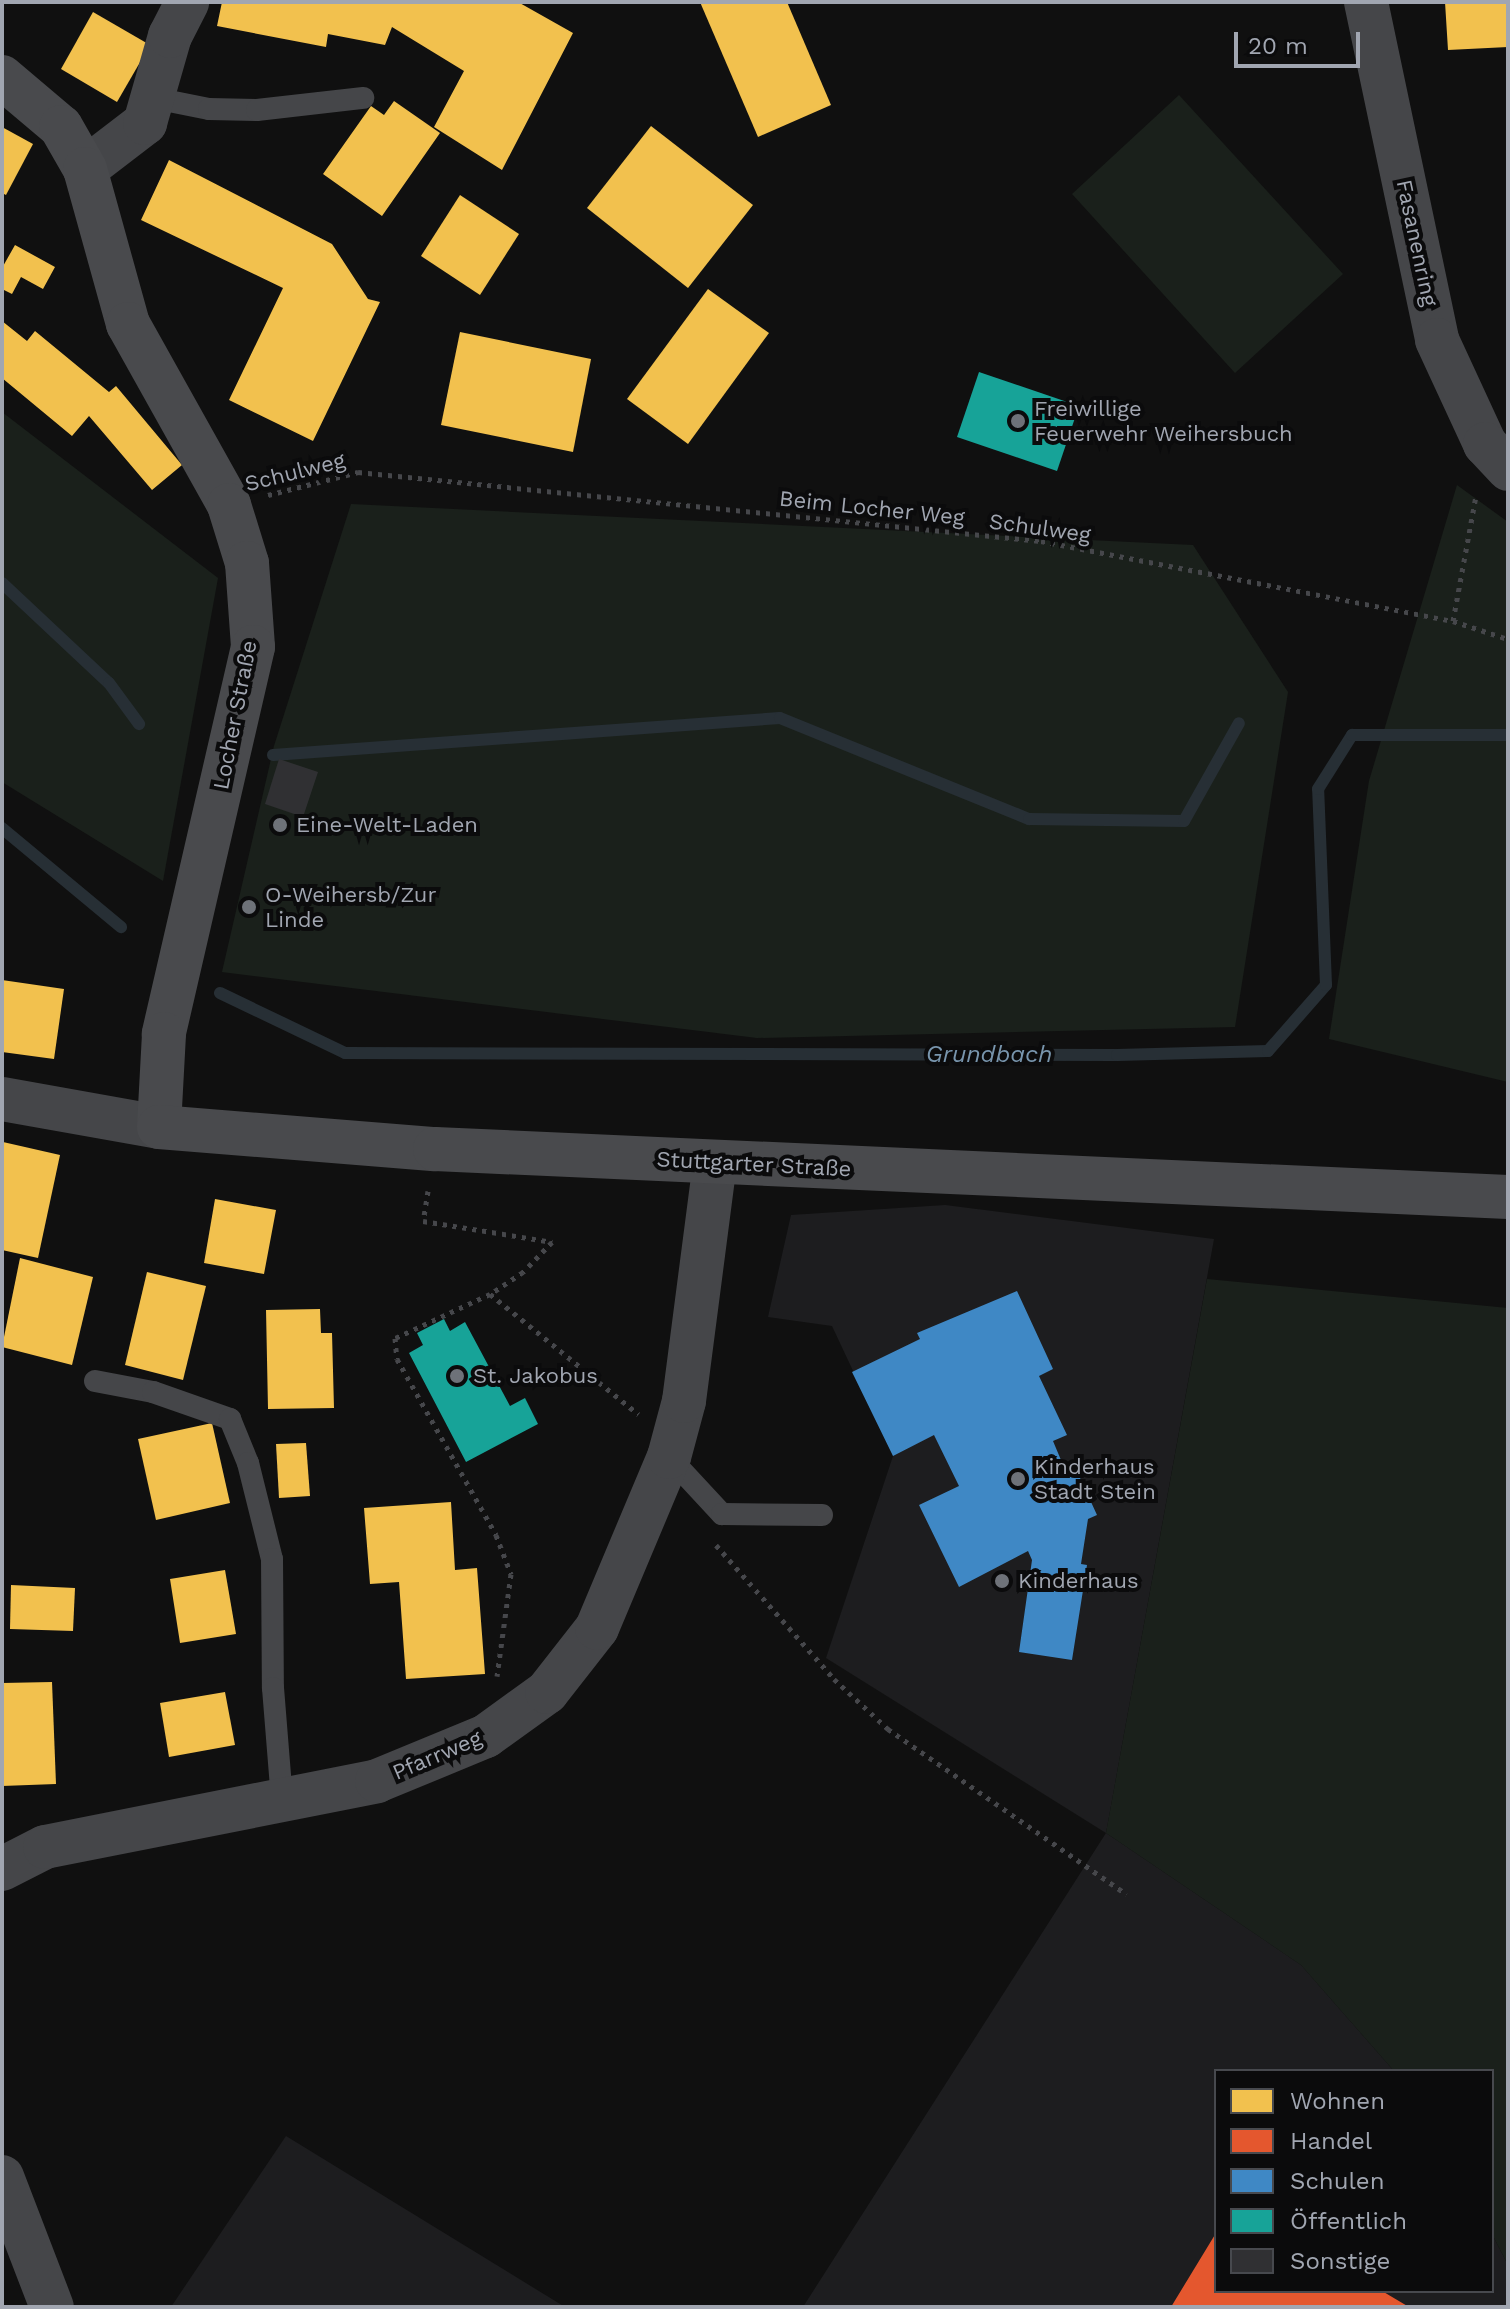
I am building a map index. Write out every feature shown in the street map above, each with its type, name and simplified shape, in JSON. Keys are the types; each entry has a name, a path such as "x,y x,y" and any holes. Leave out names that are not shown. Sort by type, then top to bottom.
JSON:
{"street":[{"path":"85,169 145,123 170,36 187,2"},
{"name":"Fasanenring","path":"1366,2 1437,340 1497,456"},
{"name":"Locher Straße","path":"2,77 61,127 85,169 128,324 229,505 247,563 253,647 164,1034 159,1127"},
{"name":"Stuttgarter Straße","path":"2,1099 159,1127 435,1149 1508,1197"},
{"name":"Pfarrweg","path":"2,1869 45,1847 377,1781 486,1736 547,1692 597,1628 671,1450 684,1401 715,1163"},
{"path":"2,2177 52,2307"}],"lane":[{"path":"154,98 209,109 257,110 363,98"},
{"path":"95,1381 153,1392 230,1419 248,1463 272,1559 273,1688 282,1800"},
{"path":"671,1450 722,1514 822,1515"}],"path":[{"path":"1453,621 1497,456"},
{"name":"Schulweg","path":"257,498 358,472 1041,541 1453,621 1508,639"},
{"path":"435,1149 423,1221 552,1242 523,1272 490,1294 395,1338 397,1359 496,1535 511,1574 510,1606 486,1736"},
{"path":"490,1294 671,1450"},
{"path":"713,1542 834,1679 888,1729 1126,1894"}],"shaded area":[{"path":"1179,95 1343,274 1235,373 1072,194"},
{"path":"2,412 218,578 163,881 2,782"},
{"path":"1457,485 1508,522 1508,1082 1329,1039 1369,781"},
{"path":"351,504 1193,545 1288,692 1235,1027 757,1038 222,972 274,746"},
{"name":"Kinderhaus","path":"945,1205 1214,1239 1106,1833 826,1658 893,1456 832,1326 768,1317 791,1215"},
{"path":"1207,1279 1508,1308 1508,2265 1494,2238 1494,2069 1392,2069 1301,1965 1106,1833"},
{"path":"1106,1833 1301,1965 1392,2069 1214,2069 1214,2293 1494,2293 1494,2238 1508,2265 1508,2307 803,2307"},
{"path":"286,2136 565,2307 171,2307"}],"building: Wohnen":[{"path":"222,2 518,2 573,33 502,170 434,127 464,71 392,27 385,45 328,34 326,47 217,26"},
{"path":"700,2 787,2 831,105 758,137"},
{"path":"1445,2 1507,2 1508,47 1448,50"},
{"path":"93,12 150,45 117,102 61,69"},
{"path":"394,101 440,133 382,216 323,174 371,106 384,115"},
{"path":"651,126 753,205 688,288 587,208"},
{"path":"2,127 33,144 6,195 2,193"},
{"path":"169,160 332,244 368,299 380,302 313,441 229,400 283,288 141,220"},
{"path":"460,195 519,234 480,295 421,256"},
{"path":"15,245 55,267 43,289 21,277 12,294 2,289 2,268"},
{"path":"708,289 769,333 688,444 627,399"},
{"path":"2,321 27,341 35,331 109,392 116,386 182,465 152,490 89,416 72,436 2,378"},
{"path":"460,332 591,359 573,452 441,425"},
{"path":"2,980 64,989 54,1059 2,1052"},
{"path":"3,1142 60,1155 38,1258 2,1250"},
{"path":"215,1199 276,1210 264,1274 204,1263"},
{"path":"20,1258 93,1277 72,1365 2,1347"},
{"path":"147,1272 206,1286 183,1380 125,1365"},
{"path":"320,1309 321,1333 332,1333 334,1408 268,1409 266,1310"},
{"path":"212,1423 230,1503 156,1520 138,1439"},
{"path":"306,1443 310,1496 279,1498 276,1444"},
{"path":"451,1502 455,1570 477,1568 485,1674 406,1679 399,1582 370,1584 364,1508"},
{"path":"225,1570 236,1634 180,1643 170,1579"},
{"path":"11,1585 75,1588 73,1631 10,1629"},
{"path":"52,1682 56,1784 2,1786 2,1683"},
{"path":"225,1692 235,1745 169,1757 160,1703"}],"building: Handel":[{"path":"1214,2236 1214,2293 1385,2293 1409,2307 1171,2307"}],"building: Schulen":[{"name":"Kinderhaus Stadt Stein","path":"1017,1291 1053,1369 1039,1376 1067,1435 1053,1441 1066,1472 1075,1467 1097,1515 1088,1519 1081,1564 1087,1565 1072,1660 1019,1652 1032,1560 1028,1551 959,1587 919,1505 959,1486 934,1435 893,1456 852,1372 920,1339 917,1333"}],"building: Öffentlich":[{"name":"Freiwillige Feuerwehr Weihersbuch","path":"979,372 1079,406 1057,471 957,437"},
{"name":"St. Jakobus","path":"444,1319 450,1331 465,1322 510,1406 525,1398 538,1424 466,1462 409,1353 423,1345 417,1333"}],"building: Sonstige":[{"path":"279,759 318,772 303,817 265,804"}],"waterway":[{"path":"2,583 109,683 139,724"},
{"path":"273,755 780,718 1029,819 1184,821 1239,723"},
{"name":"Grundbach","path":"220,993 345,1053 1117,1055 1268,1051 1326,985 1318,789 1352,735 1508,735"},
{"name":"Grundbach","path":"2,828 121,927"}],"place":[{"name":"Freiwillige Feuerwehr Weihersbuch","path":"1018,421"},
{"name":"Eine-Welt-Laden","path":"280,825"},
{"name":"O-Weihersb/Zur Linde","path":"249,907"},
{"name":"St. Jakobus","path":"457,1376"},
{"name":"Kinderhaus Stadt Stein","path":"1018,1479"},
{"name":"Kinderhaus","path":"1002,1581"}]}
